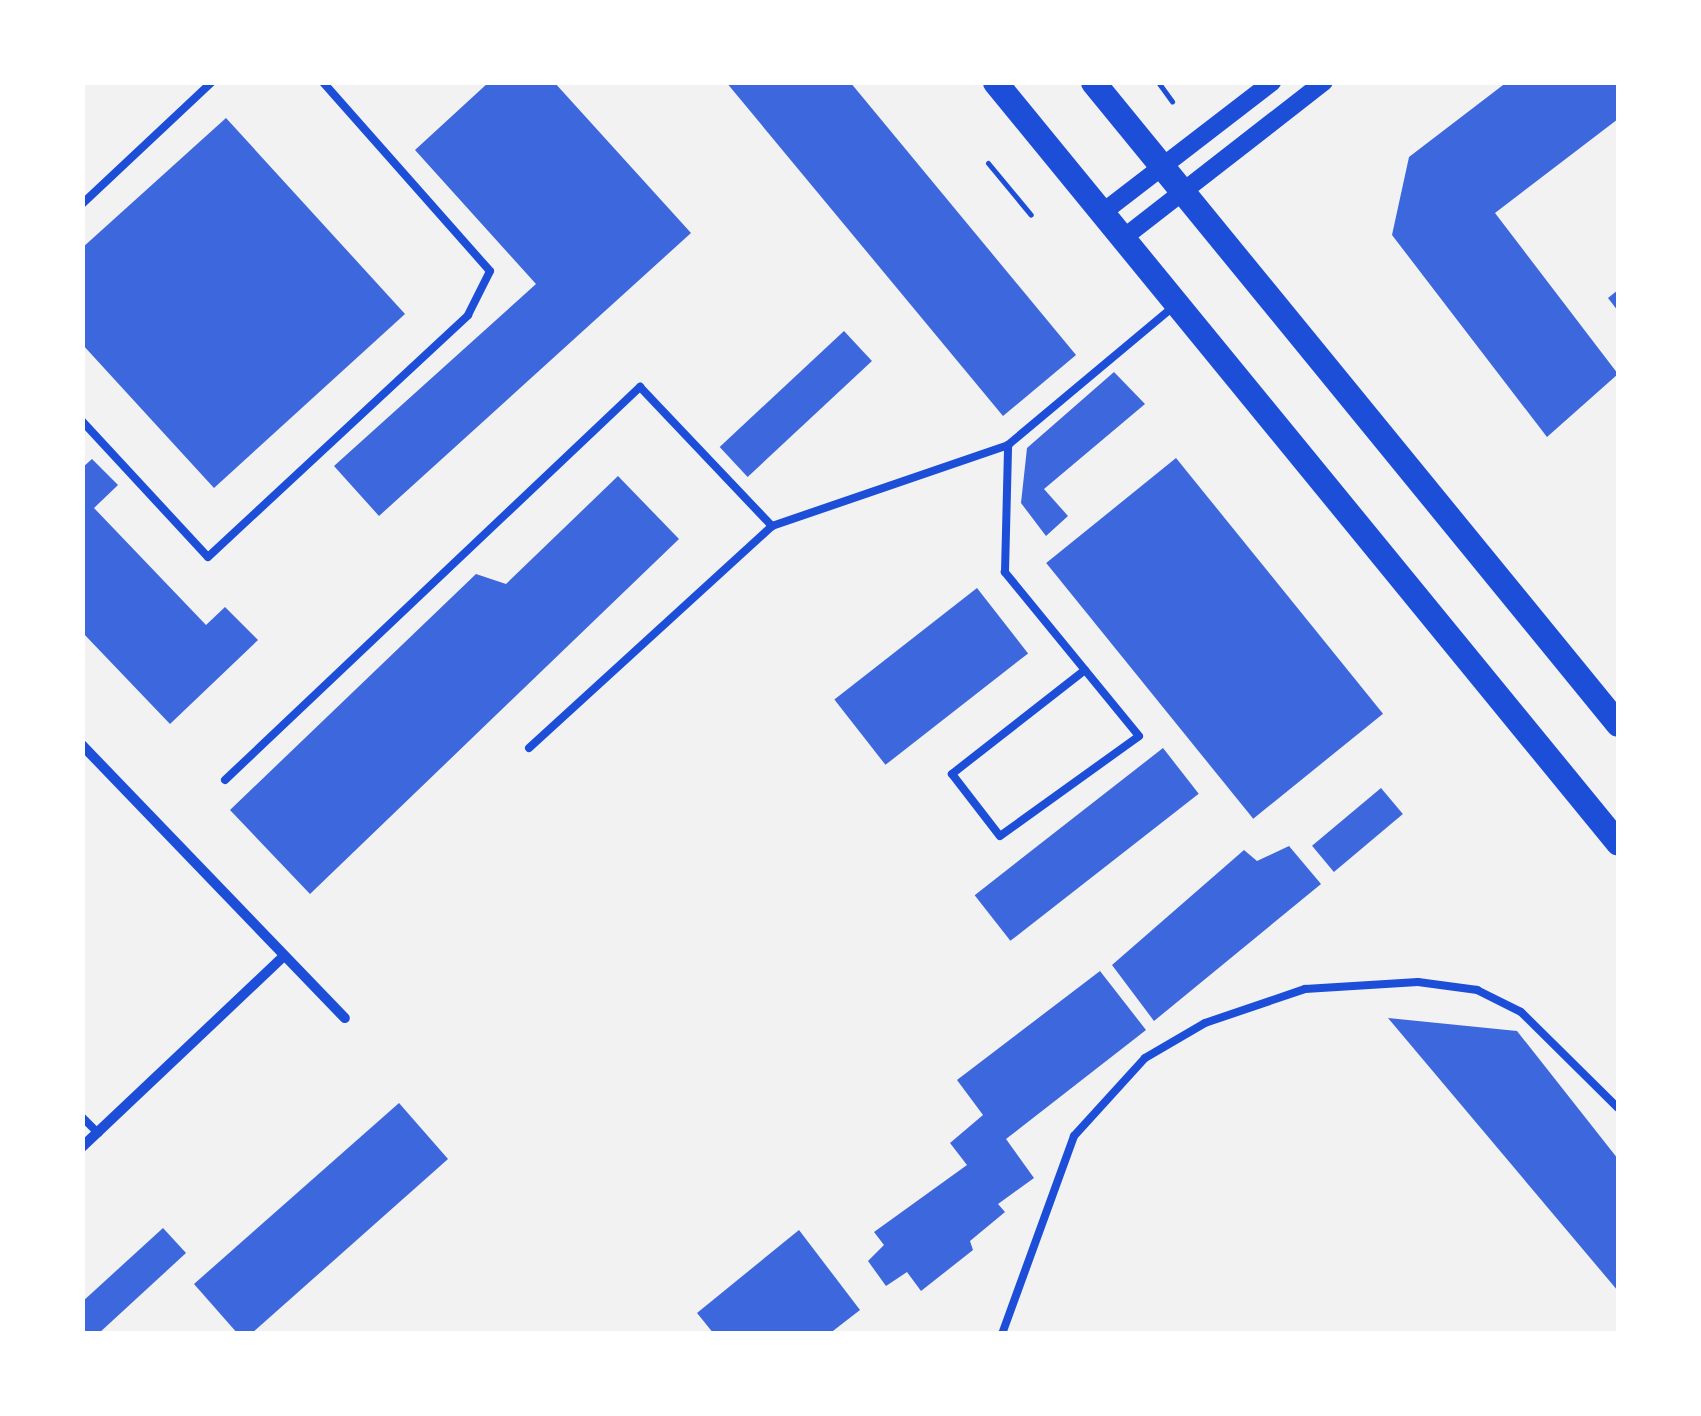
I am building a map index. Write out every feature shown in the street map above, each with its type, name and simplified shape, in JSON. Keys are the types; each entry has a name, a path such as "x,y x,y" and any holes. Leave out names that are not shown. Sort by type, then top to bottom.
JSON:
{"main road":[{"path":"995,82 1618,843"},
{"path":"1093,82 1618,724"}],"street":[{"path":"1102,213 1272,82"},
{"path":"1122,240 1324,82"},
{"path":"82,745 345,1018"},
{"path":"82,1147 284,956"}],"lane":[{"path":"82,204 212,82"},
{"path":"82,421 208,557 468,315 490,271 326,83"},
{"path":"529,748 772,526 1008,445 1177,302"},
{"path":"226,780 640,386 772,526"},
{"path":"1008,445 1005,572 1139,736 1000,836 952,774 1085,670"},
{"path":"1002,1334 1074,1136 1144,1058 1205,1023 1305,990 1418,982 1477,990 1521,1012 1618,1108"},
{"path":"82,1117 98,1133"}],"path":[{"path":"1158,82 1172,101"},
{"path":"988,163 1031,214"}],"building":[{"path":"489,82 554,82 691,233 379,516 334,466 536,284 415,150"},
{"path":"726,82 850,82 1076,355 1003,416"},
{"path":"1507,82 1618,82 1618,119 1495,213 1618,374 1547,437 1392,235 1409,157"},
{"path":"226,118 405,314 214,488 82,344 82,248"},
{"path":"1618,290 1618,311 1608,298"},
{"path":"844,331 872,361 748,477 720,447"},
{"path":"1114,372 1145,404 1044,489 1068,516 1046,536 1021,503 1027,448"},
{"path":"1176,458 1383,714 1253,819 1046,563"},
{"path":"92,459 118,485 94,508 206,625 225,607 258,640 170,724 82,632 82,468"},
{"path":"618,476 679,539 310,894 230,810 476,574 506,584"},
{"path":"977,588 1028,653 885,765 834,699"},
{"path":"1163,748 1199,794 1010,941 975,895"},
{"path":"1381,788 1403,814 1334,872 1312,846"},
{"path":"1289,846 1321,884 1154,1021 1112,965 1244,850 1257,861"},
{"path":"1100,971 1146,1030 1006,1139 1034,1178 998,1204 1005,1212 970,1241 973,1250 921,1291 907,1272 886,1286 868,1261 884,1245 874,1232 967,1165 950,1143 983,1115 957,1080"},
{"path":"1388,1018 1517,1031 1618,1159 1618,1291"},
{"path":"399,1103 448,1159 251,1334 238,1334 194,1284"},
{"path":"163,1228 186,1253 98,1334 82,1334 82,1302"},
{"path":"799,1230 860,1310 829,1334 714,1334 697,1313"}]}
